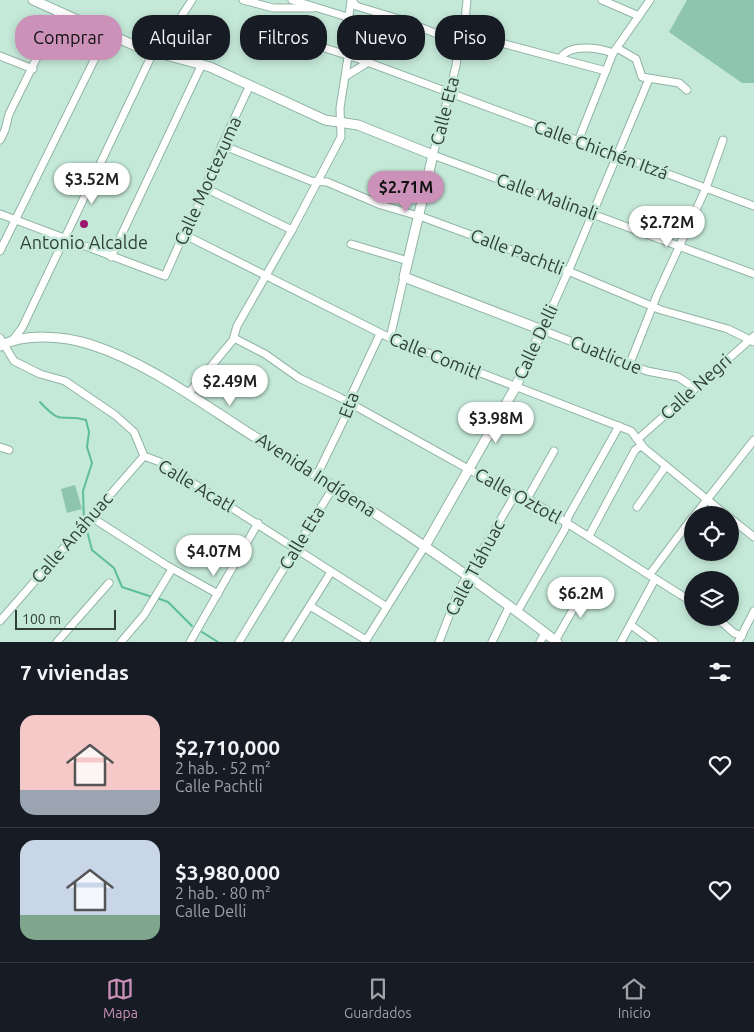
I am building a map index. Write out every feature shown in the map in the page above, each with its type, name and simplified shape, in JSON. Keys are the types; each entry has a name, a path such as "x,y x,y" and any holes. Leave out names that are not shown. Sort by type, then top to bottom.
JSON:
{"street":[{"name":"Calle Malinali","path":"33,0 64,15"},
{"path":"182,15 192,0"},
{"path":"243,0 279,9 310,9 315,7"},
{"path":"254,4 262,0"},
{"path":"292,0 341,15"},
{"path":"350,15 352,0"},
{"path":"352,0 360,7 386,15"},
{"name":"Calle Eta","path":"465,15 467,0"},
{"path":"602,0 639,16"},
{"path":"578,141 615,51 650,0"},
{"path":"1,138 9,114 33,69 59,13"},
{"path":"505,44 606,71"},
{"path":"561,58 566,52 576,49 615,51 636,59 640,76 679,83 687,90"},
{"path":"0,56 33,69"},
{"path":"0,251 94,60"},
{"path":"4,342 22,328 150,60"},
{"name":"Calle Malinali","path":"183,60 202,64 317,116 340,123 358,125 433,155 754,274"},
{"path":"188,394 234,338 237,326 292,230 341,136 340,108 348,60"},
{"name":"Calle Chichén Itzá","path":"359,60 754,206"},
{"name":"Calle Eta","path":"390,338 456,60"},
{"path":"346,76 367,63"},
{"path":"0,214 64,237 111,257 202,64"},
{"name":"Calle Delli","path":"366,641 425,546 515,388 593,214 649,79"},
{"name":"Calle Moctezuma","path":"111,257 165,276 185,235 222,145 250,85"},
{"path":"630,363 706,188 724,140"},
{"name":"Calle Pachtli","path":"222,145 311,181 327,182 381,205 418,216 568,271 681,317 728,329 753,339"},
{"path":"205,188 292,230"},
{"name":"Calle Comitl","path":"185,235 380,334 633,433 666,466 715,506"},
{"path":"352,244 408,261"},
{"name":"Cuatlicue","path":"404,277 655,374 678,377 694,388"},
{"name":"Eta","path":"317,475 349,409 349,404 380,334"},
{"name":"Avenida Indígena","path":"4,342 52,338 90,344 141,367 188,394 317,475 425,546 556,641"},
{"name":"Calle Oztotl","path":"234,338 265,354 299,378 515,495 527,499 684,597"},
{"name":"Calle Negri","path":"588,536 640,442 694,388 753,339"},
{"name":"Calle Acatl","path":"4,342 14,361 40,374 66,381 100,404 134,432 144,456 160,462 388,607"},
{"path":"492,642 567,523 619,426"},
{"path":"701,506 754,440"},
{"path":"0,447 9,450"},
{"path":"527,499 554,451"},
{"name":"Calle Anáhuac","path":"0,621 144,456"},
{"path":"637,506 666,466"},
{"name":"Calle Eta","path":"240,642 334,486"},
{"name":"Calle Tláhuac","path":"439,642 467,575 515,495"},
{"path":"91,517 172,569 218,594"},
{"path":"190,642 258,523"},
{"path":"739,525 754,537"},
{"path":"621,642 631,625 653,576 684,531"},
{"path":"121,642 152,602 172,569"},
{"path":"287,642 331,572"},
{"path":"57,642 109,583"},
{"path":"556,641 587,585"},
{"path":"310,606 366,641"},
{"path":"726,626 740,639 754,611"},
{"path":"631,625 654,642"},
{"path":"540,642 545,633"}],"green space":[{"path":"687,0 754,0 754,83 742,83 669,32"},
{"path":"75,485 82,509 67,513 61,489"}],"waterway":[{"path":"40,402 58,417 86,420 89,432 87,447 92,463 83,491 84,522"},
{"path":"86,527 92,550 114,568 122,587 152,597"},
{"path":"157,598 168,602 192,626"},
{"path":"202,632 218,642"}],"place":[{"name":"Antonio Alcalde","path":"84,224"}]}
